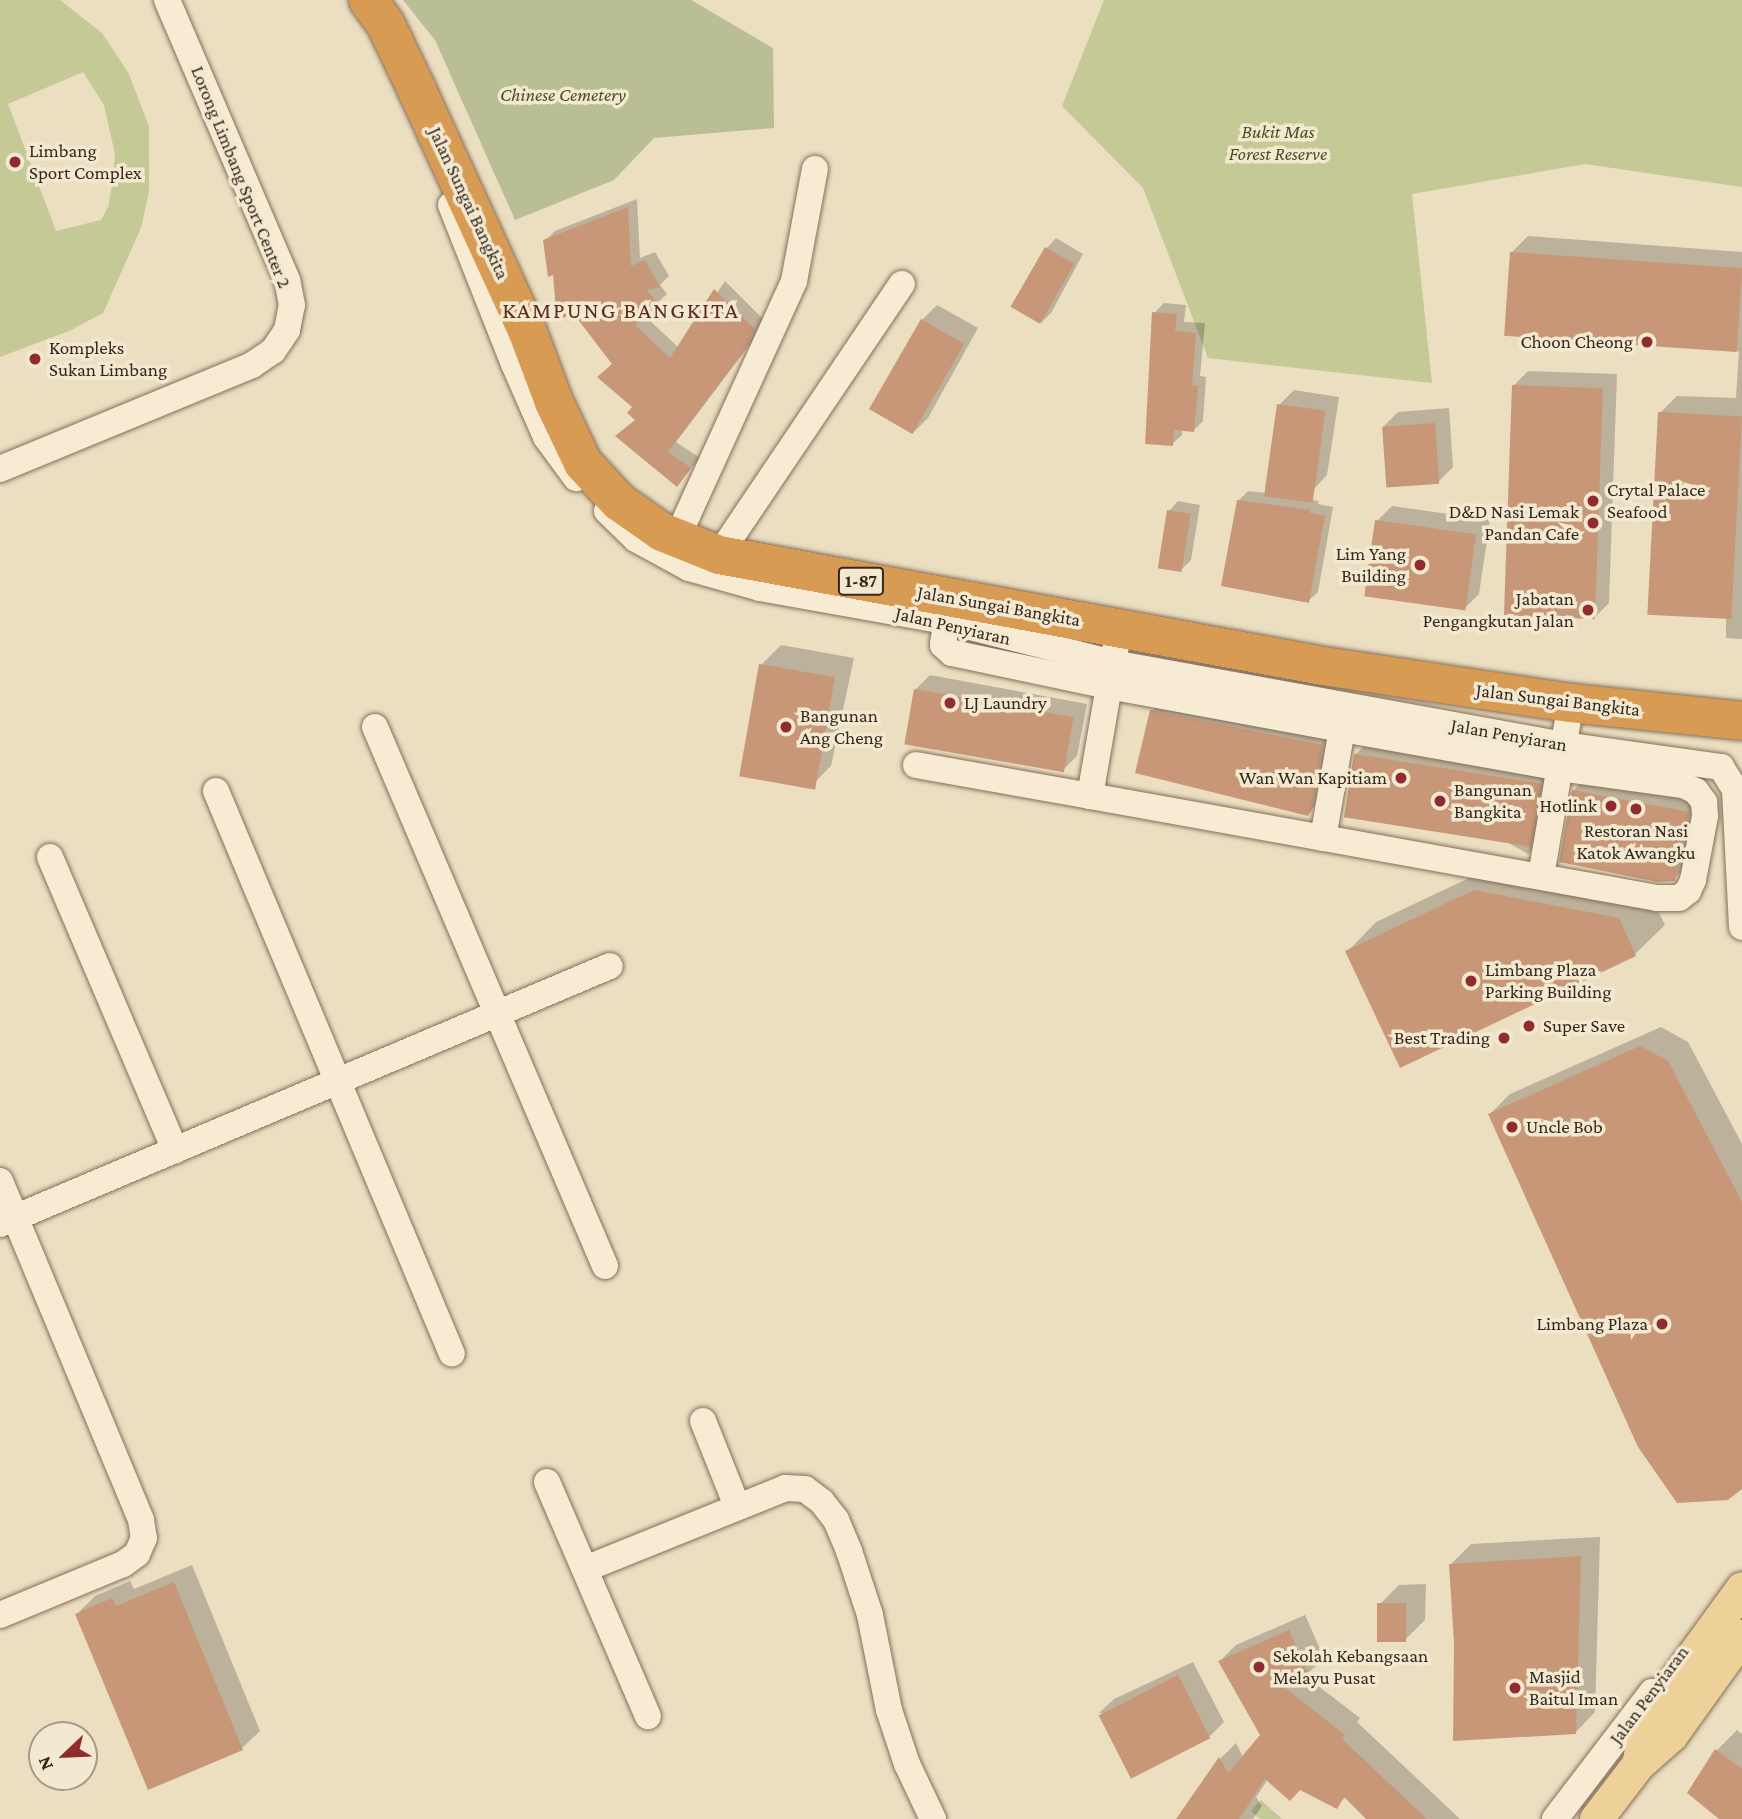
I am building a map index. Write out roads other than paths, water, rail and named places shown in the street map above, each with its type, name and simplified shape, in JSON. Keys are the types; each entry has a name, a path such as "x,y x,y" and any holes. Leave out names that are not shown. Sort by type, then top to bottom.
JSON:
{"highway":[{"name":"Jalan Sungai Bangkita","path":"368,0 386,25 417,90 527,330 554,402 583,463 619,502 662,532 719,555 949,609 1076,652 1114,659 1323,666 1571,704 1742,721"},
{"name":"1-87","path":"1672,714 1718,732 1742,749"}],"main road":[{"path":"1638,1764 1649,1716 1742,1588"},
{"path":"1597,1819 1638,1764 1671,1735 1742,1636"}],"street":[{"name":"Lorong Limbang Sport Center 2","path":"0,469 252,365 273,351 287,330 292,305 287,280 167,0"},
{"name":"Jalan Penyiaran","path":"354,0 384,47 429,146 514,364 547,437 583,488 636,539 688,568 760,588 949,609"},
{"path":"677,538 794,281 815,169"},
{"path":"719,555 902,284"},
{"path":"916,765 1657,898 1679,898 1688,891 1693,880 1705,816 1704,802 1696,791 1683,785 1562,756 1342,729 1114,659 1076,652 952,653 943,645 949,609"},
{"name":"Jalan Penyiaran","path":"1114,659 1562,756 1721,767 1735,789 1742,927"},
{"path":"1090,796 1114,659"},
{"path":"1541,876 1571,704"},
{"path":"375,727 605,1266"},
{"path":"1323,838 1342,729"},
{"path":"216,791 452,1354"},
{"path":"50,857 175,1150"},
{"path":"8,1221 610,966"},
{"path":"0,1181 8,1221 141,1520 144,1538 137,1554 124,1564 0,1615"},
{"path":"703,1421 737,1506"},
{"path":"547,1482 648,1716"},
{"path":"585,1569 785,1488 805,1489 822,1502 836,1520 870,1615 888,1710 907,1764 933,1819"},
{"name":"Jalan Penyiaran","path":"1555,1819 1742,1570"}],"place":[{"name":"Limbang Sport Complex","path":"15,162"},
{"name":"Choon Cheong","path":"1647,342"},
{"name":"Kompleks Sukan Limbang","path":"35,359"},
{"name":"Crytal Palace Seafood","path":"1593,501"},
{"name":"D&D Nasi Lemak Pandan Cafe","path":"1593,523"},
{"name":"Lim Yang Building","path":"1420,565"},
{"name":"Jabatan Pengangkutan Jalan","path":"1588,610"},
{"name":"LJ Laundry","path":"950,703"},
{"name":"Bangunan Ang Cheng","path":"786,727"},
{"name":"Wan Wan Kapitiam","path":"1401,778"},
{"name":"Bangunan Bangkita","path":"1440,801"},
{"name":"Hotlink","path":"1611,806"},
{"name":"Restoran Nasi Katok Awangku","path":"1636,809"},
{"name":"Limbang Plaza Parking Building","path":"1471,981"},
{"name":"Super Save","path":"1529,1026"},
{"name":"Best Trading","path":"1504,1038"},
{"name":"Uncle Bob","path":"1512,1127"},
{"name":"Limbang Plaza","path":"1662,1324"},
{"name":"Sekolah Kebangsaan Melayu Pusat","path":"1259,1667"},
{"name":"Masjid Baitul Iman","path":"1515,1688"}],"district":[{"name":"KAMPUNG BANGKITA","path":"621,310"}],"park label":[{"name":"Chinese Cemetery","path":"563,95"},
{"name":"Bukit Mas Forest Reserve","path":"1278,143"}]}
